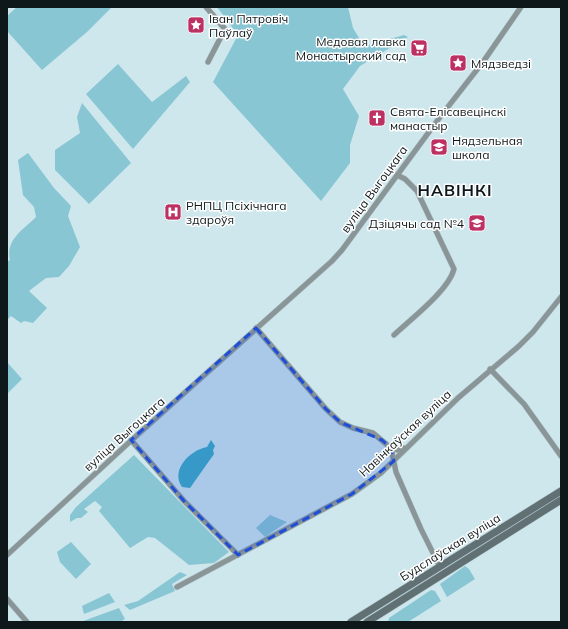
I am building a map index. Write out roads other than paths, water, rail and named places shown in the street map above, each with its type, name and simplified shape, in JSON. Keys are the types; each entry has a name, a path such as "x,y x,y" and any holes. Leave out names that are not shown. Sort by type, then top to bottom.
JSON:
{"main road":[{"name":"Будслаўская вуліца","path":"351,622 561,491"},
{"name":"Будслаўская вуліца","path":"367,622 561,500"}],"street":[{"path":"206,7 225,29 208,62"},
{"name":"вуліца Выгоцкага","path":"7,555 131,440 332,261 342,250 483,62 521,7"},
{"path":"394,334 447,284 454,269 417,191 404,179 397,175"},
{"name":"Навінкаўская вуліца","path":"177,587 352,494 381,473 452,403 524,341 561,297"},
{"path":"256,328 326,409 340,422 353,428 372,433 391,448 398,450 405,448"},
{"path":"490,370 524,404 561,456"},
{"path":"131,440 184,501 238,555"},
{"path":"391,448 396,472 420,529 440,567"},
{"path":"381,473 390,470 396,472"},
{"path":"7,599 27,622"}],"place":[{"name":"Іван Пятровіч Паўлаў","path":"196,25"},
{"name":"Медовая лавка Монастырский сад","path":"419,48"},
{"name":"Мядзведзі","path":"458,63"},
{"name":"Свята-Елісавецінскі манастыр","path":"377,118"},
{"name":"Нядзельная школа","path":"439,147"},
{"name":"РНПЦ Псіхічнага здароўя","path":"173,212"},
{"name":"Дзіцячы сад №4","path":"477,223"}],"district":[{"name":"НАВІНКІ","path":"455,190"}]}
